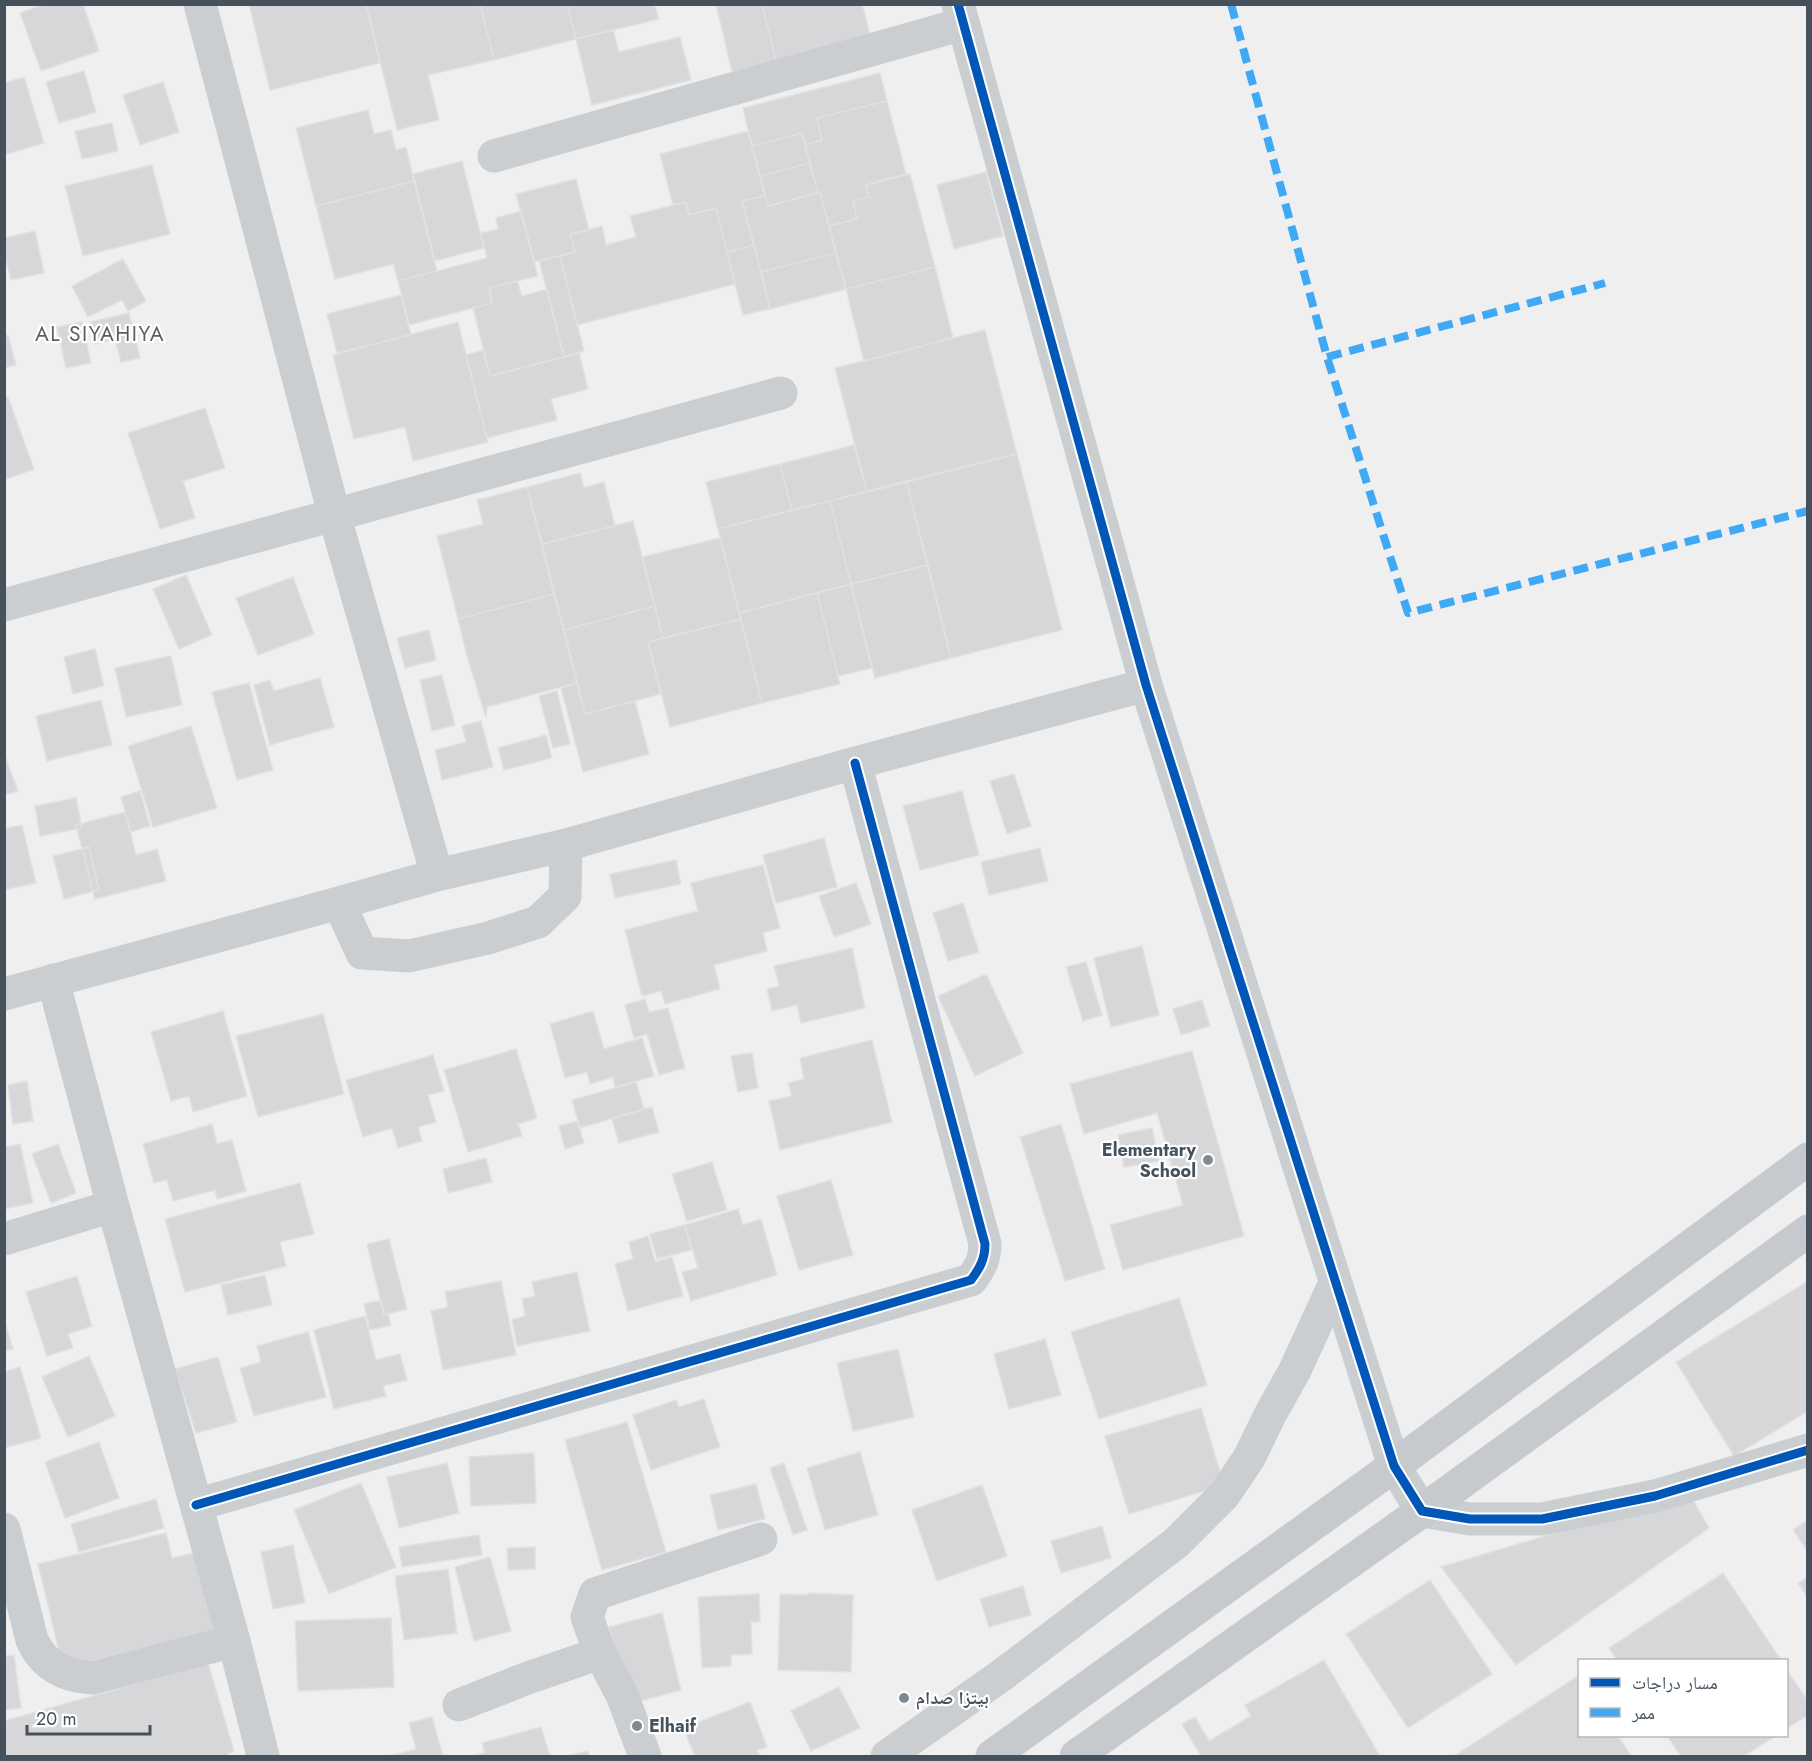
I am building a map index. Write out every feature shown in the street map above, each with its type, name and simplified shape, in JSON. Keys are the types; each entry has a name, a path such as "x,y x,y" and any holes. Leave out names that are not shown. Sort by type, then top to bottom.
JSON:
{"main road":[{"path":"992,1756 1394,1466 1808,1159"},
{"path":"1076,1756 1422,1511 1808,1231"}],"street":[{"path":"200,4 334,514 437,874"},
{"path":"494,156 961,14 1146,685 1394,1466 1422,1511 1470,1520 1542,1520 1655,1496 1808,1450"},
{"path":"4,605 781,393"},
{"path":"4,994 437,874 566,844 1146,685"},
{"path":"196,1505 971,1280 985,1257 985,1244 855,763"},
{"path":"339,903 362,953 409,956 488,938 538,922 565,896 566,844"},
{"path":"53,980 112,1206 234,1641 263,1756"},
{"path":"4,1239 112,1206"},
{"path":"887,1756 1002,1675 1176,1543 1224,1495 1249,1458 1335,1283"},
{"path":"4,1529 38,1653 51,1665 74,1677 92,1678 234,1641"},
{"path":"645,1756 622,1695 600,1653 587,1617 595,1594 760,1539"},
{"path":"459,1705 600,1653"}],"building":[{"path":"45,4 83,4 99,51 41,71 20,13"},
{"path":"249,4 366,4 380,63 270,90"},
{"path":"366,4 480,4 494,60 428,75 439,120 397,130"},
{"path":"480,4 567,4 576,39 494,60"},
{"path":"567,4 654,4 659,19 576,39"},
{"path":"716,4 762,4 776,61 732,72"},
{"path":"762,4 862,4 871,38 776,61"},
{"path":"613,30 619,52 680,37 691,80 592,105 576,39"},
{"path":"84,71 96,112 59,123 46,82"},
{"path":"880,73 887,101 817,118 822,140 805,145 802,133 752,146 743,108"},
{"path":"24,77 44,143 4,155 4,83"},
{"path":"163,82 179,132 140,145 123,95"},
{"path":"887,101 906,174 866,185 869,197 853,201 857,219 829,226 805,145 822,140 817,118"},
{"path":"368,110 374,134 391,130 396,150 406,147 414,181 316,206 296,128"},
{"path":"112,123 118,151 82,159 75,131"},
{"path":"748,131 765,196 742,201 754,245 727,252 716,208 689,215 686,202 673,205 660,154"},
{"path":"802,133 810,163 760,176 752,146"},
{"path":"462,161 484,248 435,261 413,174"},
{"path":"810,163 818,193 768,206 760,176"},
{"path":"152,165 170,234 83,256 65,186"},
{"path":"986,172 1003,236 954,249 937,185"},
{"path":"910,174 935,267 846,289 829,226 857,219 853,201 869,197 866,185"},
{"path":"576,179 589,230 570,234 575,252 534,262 516,194"},
{"path":"414,181 437,271 398,281 393,264 335,279 316,206"},
{"path":"820,192 836,253 761,272 742,201 765,196 768,206"},
{"path":"686,202 689,215 716,208 735,284 577,325 560,256 575,252 570,234 602,226 606,245 636,237 630,216"},
{"path":"521,211 538,276 489,288 492,303 409,325 398,281 487,258 481,233 498,229 496,218"},
{"path":"35,231 44,273 11,280 4,253 4,238"},
{"path":"754,245 770,309 743,315 727,252"},
{"path":"836,253 846,289 770,309 761,272"},
{"path":"560,256 584,351 564,357 539,260"},
{"path":"123,259 146,301 128,311 122,300 88,317 72,286"},
{"path":"935,267 953,338 864,361 846,289"},
{"path":"517,281 522,296 547,289 564,357 490,376 473,308 492,303 489,288"},
{"path":"401,295 411,335 337,353 327,314"},
{"path":"129,313 140,358 121,362 115,339 95,344 90,322"},
{"path":"82,322 91,363 66,368 57,327"},
{"path":"458,322 488,442 413,461 405,427 354,439 333,355"},
{"path":"985,330 1017,454 867,492 835,368"},
{"path":"8,335 16,365 4,368 4,336"},
{"path":"483,350 490,376 579,353 588,389 551,399 557,420 487,438 466,355"},
{"path":"8,397 34,469 4,480 4,398"},
{"path":"205,408 225,468 183,481 195,518 160,529 128,433"},
{"path":"854,445 867,492 792,510 780,464"},
{"path":"1017,454 1062,630 951,658 906,481"},
{"path":"780,464 792,510 718,529 706,482"},
{"path":"580,473 584,488 604,482 615,526 542,544 527,487"},
{"path":"906,481 928,565 851,584 830,501"},
{"path":"527,487 554,594 458,619 437,536 483,524 477,500"},
{"path":"830,501 851,584 739,613 718,529"},
{"path":"633,521 655,606 564,630 542,544"},
{"path":"720,538 741,619 663,638 642,557"},
{"path":"928,565 951,658 875,678 851,584"},
{"path":"186,575 212,635 179,649 153,589"},
{"path":"293,577 314,634 258,655 236,598"},
{"path":"851,584 872,668 838,676 817,593"},
{"path":"817,593 840,684 762,703 739,613"},
{"path":"554,594 577,683 487,707 486,718 458,619"},
{"path":"655,606 663,638 648,642 661,694 585,714 564,630"},
{"path":"741,619 762,703 670,727 648,642"},
{"path":"429,630 436,660 405,668 397,638"},
{"path":"95,649 104,686 73,694 64,657"},
{"path":"171,656 182,705 126,717 115,668"},
{"path":"442,675 455,725 432,731 420,680"},
{"path":"320,678 334,727 270,745 254,685 270,680 274,691"},
{"path":"249,683 273,770 237,780 212,692"},
{"path":"577,683 585,714 635,701 649,754 583,772 561,688"},
{"path":"557,691 570,744 553,748 539,696"},
{"path":"101,700 112,745 47,761 36,716"},
{"path":"481,721 493,767 442,780 435,750 466,742 462,726"},
{"path":"191,726 217,808 153,827 128,746"},
{"path":"546,735 552,758 504,770 498,748"},
{"path":"4,753 18,791 4,795"},
{"path":"1014,774 1031,826 1007,834 990,781"},
{"path":"140,791 150,826 131,832 121,797"},
{"path":"962,791 979,855 920,870 903,806"},
{"path":"76,798 82,828 40,836 35,806"},
{"path":"125,812 136,855 157,849 166,881 95,899 76,825"},
{"path":"22,825 36,883 4,890 4,829"},
{"path":"824,838 837,887 776,903 763,855"},
{"path":"89,847 99,890 64,899 53,856"},
{"path":"1040,848 1048,881 989,895 981,862"},
{"path":"676,860 681,884 615,898 610,874"},
{"path":"763,865 780,928 763,933 767,951 714,965 720,989 665,1004 661,991 642,996 625,930 698,911 691,883"},
{"path":"856,883 871,924 834,937 819,896"},
{"path":"963,903 979,952 948,961 933,913"},
{"path":"1142,946 1159,1015 1111,1027 1094,958"},
{"path":"852,948 865,1008 801,1023 797,1005 772,1011 767,989 779,986 774,966"},
{"path":"1086,962 1102,1015 1083,1021 1066,967"},
{"path":"986,974 1023,1053 975,1076 938,996"},
{"path":"645,999 649,1012 668,1008 685,1068 659,1075 647,1034 634,1038 625,1005"},
{"path":"1202,1000 1210,1026 1181,1035 1173,1009"},
{"path":"223,1011 247,1096 193,1112 189,1096 171,1101 151,1032"},
{"path":"593,1011 604,1049 642,1038 654,1076 615,1087 613,1077 590,1084 587,1072 565,1078 550,1024"},
{"path":"323,1014 344,1094 258,1117 236,1036"},
{"path":"872,1040 892,1122 780,1150 769,1101 792,1096 788,1083 804,1079 800,1058"},
{"path":"516,1049 537,1118 518,1124 522,1136 468,1152 444,1070"},
{"path":"1192,1051 1244,1236 1123,1270 1110,1225 1183,1205 1157,1113 1084,1134 1070,1084"},
{"path":"752,1053 758,1088 738,1092 731,1056"},
{"path":"433,1055 444,1091 428,1095 436,1122 418,1127 422,1141 398,1148 392,1128 363,1137 346,1080"},
{"path":"27,1081 33,1121 13,1124 8,1085"},
{"path":"636,1082 644,1109 580,1128 572,1100"},
{"path":"652,1107 659,1132 619,1143 612,1119"},
{"path":"577,1121 584,1143 565,1149 559,1126"},
{"path":"212,1124 217,1144 232,1140 246,1191 217,1199 215,1190 173,1201 167,1180 154,1183 143,1144"},
{"path":"1061,1124 1105,1269 1065,1281 1020,1137"},
{"path":"1152,1128 1159,1161 1124,1167 1118,1135"},
{"path":"20,1144 33,1203 4,1209 4,1147"},
{"path":"58,1144 76,1193 51,1203 32,1154"},
{"path":"486,1158 492,1182 448,1193 443,1169"},
{"path":"712,1162 727,1210 687,1221 672,1174"},
{"path":"831,1180 853,1255 799,1270 777,1196"},
{"path":"300,1183 314,1234 280,1242 286,1266 185,1292 165,1219"},
{"path":"738,1209 743,1225 761,1219 777,1275 691,1301 682,1272 698,1268 685,1225"},
{"path":"685,1225 691,1250 657,1259 650,1234"},
{"path":"648,1236 655,1262 672,1257 683,1296 628,1311 615,1264 633,1259 629,1242"},
{"path":"389,1239 407,1309 384,1315 367,1244"},
{"path":"577,1272 590,1331 517,1346 512,1320 525,1316 522,1299 535,1296 532,1282"},
{"path":"265,1275 272,1305 228,1315 221,1285"},
{"path":"77,1276 92,1326 68,1334 73,1348 47,1356 26,1292"},
{"path":"501,1281 516,1355 443,1370 431,1311 448,1307 445,1292"},
{"path":"1808,1281 1808,1411 1734,1456 1676,1362"},
{"path":"1179,1298 1207,1385 1099,1419 1071,1332"},
{"path":"381,1300 384,1315 388,1314 391,1325 370,1330 364,1304"},
{"path":"365,1316 376,1360 400,1354 407,1380 383,1386 386,1396 334,1409 314,1330"},
{"path":"4,1319 13,1349 4,1351"},
{"path":"308,1332 326,1397 254,1416 240,1368 261,1362 257,1346"},
{"path":"1045,1339 1061,1395 1009,1409 994,1354"},
{"path":"898,1349 914,1417 853,1431 837,1363"},
{"path":"89,1356 115,1416 68,1437 42,1377"},
{"path":"218,1357 237,1422 196,1433 175,1369"},
{"path":"20,1367 41,1438 4,1448 4,1372"},
{"path":"704,1399 720,1447 651,1470 633,1415 676,1400 679,1407"},
{"path":"1201,1408 1224,1485 1129,1514 1105,1436"},
{"path":"627,1422 666,1552 602,1570 565,1440"},
{"path":"99,1442 119,1498 65,1518 45,1462"},
{"path":"860,1452 878,1515 825,1530 807,1468"},
{"path":"534,1453 536,1503 471,1506 469,1457"},
{"path":"447,1463 459,1513 399,1528 387,1477"},
{"path":"784,1463 807,1530 793,1535 770,1468"},
{"path":"361,1483 396,1567 329,1594 294,1510"},
{"path":"756,1484 765,1519 718,1530 710,1495"},
{"path":"982,1485 1007,1556 937,1581 912,1510"},
{"path":"1689,1493 1709,1528 1516,1665 1441,1567"},
{"path":"156,1499 164,1528 79,1552 71,1524"},
{"path":"1808,1520 1808,1552 1793,1530"},
{"path":"1102,1526 1111,1558 1061,1573 1051,1541"},
{"path":"166,1533 172,1558 198,1552 218,1630 63,1668 38,1564"},
{"path":"479,1535 482,1555 402,1567 399,1547"},
{"path":"293,1545 305,1603 273,1609 261,1552"},
{"path":"535,1547 535,1569 508,1570 507,1548"},
{"path":"490,1557 511,1631 474,1641 455,1567"},
{"path":"448,1569 457,1633 404,1640 395,1576"},
{"path":"1723,1573 1780,1659 1616,1659 1609,1648"},
{"path":"1808,1577 1808,1598 1798,1583"},
{"path":"1430,1580 1492,1674 1408,1728 1346,1634"},
{"path":"1023,1586 1031,1615 989,1627 980,1599"},
{"path":"808,1593 853,1595 851,1672 778,1670 780,1594 808,1595"},
{"path":"759,1594 760,1622 751,1622 752,1654 731,1655 731,1666 702,1668 698,1597"},
{"path":"662,1613 681,1690 629,1704 609,1627"},
{"path":"391,1618 394,1687 298,1691 295,1621"},
{"path":"14,1655 21,1708 4,1710 4,1656"},
{"path":"1324,1660 1380,1756 1201,1756 1182,1724 1195,1717 1209,1741 1251,1716 1245,1705"},
{"path":"208,1663 234,1751 225,1756 4,1756 4,1721"},
{"path":"1788,1672 1808,1701 1808,1715 1788,1728"},
{"path":"1578,1676 1578,1737 1619,1737 1631,1756 1454,1756"},
{"path":"839,1687 860,1728 811,1751 791,1711"},
{"path":"750,1702 767,1747 757,1750 760,1756 695,1756 683,1728"},
{"path":"432,1717 443,1756 389,1756 416,1749 409,1723"},
{"path":"541,1727 550,1756 472,1756 485,1753 482,1743"},
{"path":"1668,1737 1774,1737 1744,1756 1681,1756"},
{"path":"588,1751 589,1756 567,1756"}],"marked path":[{"path":"1231,4 1327,357 1408,613 1808,511"},
{"path":"1327,357 1605,283"}],"cycle path":[{"path":"958,4 1146,685 1394,1466 1422,1511 1470,1519 1542,1519 1655,1496 1808,1450"},
{"path":"196,1505 971,1280 981,1263 985,1244 855,763"}],"place":[{"name":"Elementary School","path":"1208,1160"},
{"name":"بيتزا صدام","path":"904,1698"},
{"name":"Elhaif","path":"637,1726"}],"district":[{"name":"AL SIYAHIYA","path":"100,334"}]}
